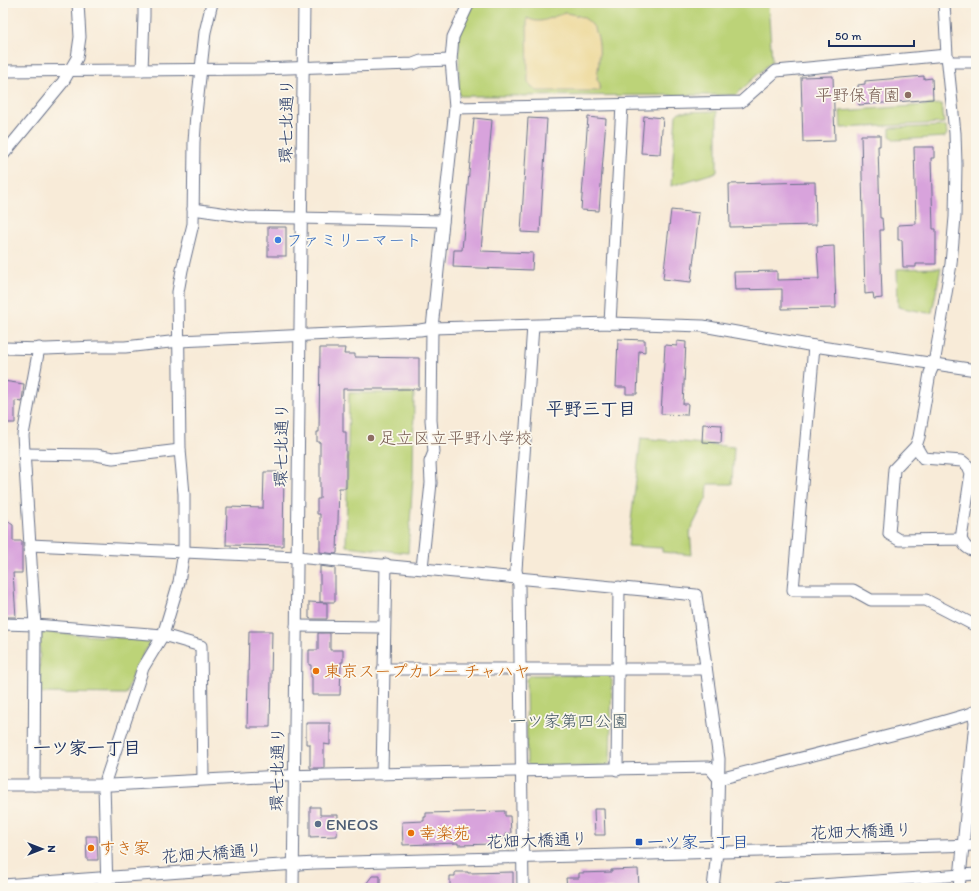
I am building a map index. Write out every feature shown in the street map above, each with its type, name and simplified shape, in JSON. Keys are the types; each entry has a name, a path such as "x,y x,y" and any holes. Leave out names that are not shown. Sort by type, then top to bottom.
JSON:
{"street":[{"path":"3,155 63,82 77,58 80,37 78,3"},
{"path":"142,70 144,3"},
{"path":"106,883 104,785 143,668 163,635 179,582 184,552 184,494 180,450 178,292 193,224 194,142 205,32 212,3"},
{"name":"環七北通り","path":"293,888 304,3"},
{"path":"422,568 431,483 430,462 434,452 431,420 432,328 455,108 451,60 453,37 469,3"},
{"path":"944,3 955,133 956,164 955,216 951,264 934,364 930,373 919,437 916,446 894,469 888,534 898,540 961,539"},
{"path":"455,108 740,102 776,71 948,58 976,62"},
{"path":"3,71 304,67 414,64 421,61 451,60"},
{"path":"610,323 622,104"},
{"path":"193,209 248,217 443,220"},
{"path":"3,348 46,349 125,347 179,341 420,330 432,328 610,323 704,326 814,346 976,370"},
{"path":"523,888 519,585 516,570 533,326"},
{"path":"814,346 793,590 853,590 871,600 926,600 976,626"},
{"path":"34,785 35,624 23,435 39,348"},
{"path":"916,446 923,458 962,461 968,466 971,473 961,539 964,546 969,550 976,551"},
{"path":"24,454 96,455 113,458 180,450"},
{"path":"30,545 297,557 386,564 696,595 719,760 717,852 713,888"},
{"path":"382,774 386,564"},
{"path":"617,770 619,587"},
{"path":"3,624 35,624 163,635 201,646 202,779"},
{"path":"296,626 384,627"},
{"path":"383,669 706,669"},
{"path":"719,779 931,725 974,712 964,845 959,888"},
{"path":"3,785 104,785 202,779 294,776 709,767 719,779"},
{"name":"花畑大橋通り","path":"3,885 106,883 293,864 976,845"},
{"path":"778,888 976,874"}],"green space":[{"path":"473,3 768,3 772,61 736,95 461,96 459,95 459,34"},
{"path":"942,104 944,123 841,128 840,111"},
{"path":"717,111 717,172 671,186 676,115 679,112"},
{"path":"946,126 947,134 945,137 895,140 890,136 890,128"},
{"path":"941,268 932,312 928,313 898,307 897,269"},
{"path":"349,393 414,393 413,477 408,553 346,546"},
{"path":"641,438 734,447 732,484 708,484 707,497 690,531 692,555 662,552 662,548 628,546"},
{"path":"44,632 147,640 149,644 133,673 126,694 39,693 40,635"},
{"name":"一ツ家第四公園","path":"530,675 608,675 612,680 610,762 607,766 531,767 527,763 526,679"}],"sand":[{"path":"566,13 584,18 591,23 595,30 598,37 599,46 597,79 600,84 600,91 537,91 528,83 527,18 542,21"}],"building":[{"path":"833,76 835,141 803,142 801,77"},
{"path":"924,76 924,79 932,78 933,99 859,105 858,85 865,84 865,81"},
{"path":"644,116 663,118 660,154 641,153"},
{"path":"588,117 606,119 599,211 581,210"},
{"path":"474,118 492,120 481,251 533,253 532,270 453,267 454,250 462,250"},
{"path":"528,118 547,119 540,233 521,232"},
{"path":"861,135 880,135 880,146 878,146 880,218 882,218 883,230 880,230 882,298 874,299 873,293 865,294"},
{"path":"914,147 934,147 934,158 931,158 933,229 936,229 936,264 916,264 916,267 903,267 902,240 898,240 898,225 916,224"},
{"path":"815,182 816,225 730,227 729,184"},
{"path":"671,210 699,213 691,282 663,279"},
{"path":"268,227 286,227 286,256 268,256"},
{"path":"834,246 836,308 782,309 782,289 735,290 734,272 777,271 777,280 819,279 817,247"},
{"path":"618,339 645,340 645,352 639,351 637,394 626,394 626,387 616,387"},
{"path":"677,341 686,342 683,404 688,404 687,415 661,414 665,345 677,346"},
{"path":"320,348 345,348 344,354 355,354 355,357 419,358 419,389 343,389 343,432 346,432 346,488 339,488 337,553 335,554 320,552 320,514 317,514 317,499 320,499 320,442 317,442 317,432 319,432"},
{"path":"3,381 24,384 22,402 15,401 15,423 3,423"},
{"path":"703,424 722,425 721,443 702,442"},
{"path":"264,472 284,472 283,546 226,545 227,507 263,508"},
{"path":"3,518 13,525 13,541 22,541 22,573 13,573 16,617 4,617"},
{"path":"320,566 335,568 335,602 320,602"},
{"path":"309,602 327,603 327,619 309,618"},
{"path":"249,631 272,631 270,727 247,727"},
{"path":"318,633 330,633 330,650 343,650 340,695 312,695 309,650 318,650"},
{"path":"306,723 330,723 330,745 324,744 324,768 310,768 310,744 306,744"},
{"path":"310,807 320,807 320,815 338,815 337,836 310,837"},
{"path":"594,809 604,809 605,835 595,835"},
{"path":"505,811 505,816 510,816 511,833 505,834 505,838 494,839 494,844 458,845 458,843 403,845 402,822 424,821 426,813"},
{"path":"86,836 97,836 98,860 87,860"},
{"path":"638,869 639,888 567,888 566,878 579,878 579,873"},
{"path":"455,872 513,872 513,888 450,888 450,876 455,876"},
{"path":"372,876 380,876 380,888 363,888"}],"place":[{"name":"平野保育園","path":"908,95"},
{"name":"ファミリーマート","path":"278,240"},
{"name":"足立区立平野小学校","path":"371,438"},
{"name":"東京スープカレー チャハヤ","path":"316,671"},
{"name":"ENEOS","path":"318,824"},
{"name":"幸楽苑","path":"411,833"},
{"name":"一ツ家一丁目","path":"639,842"},
{"name":"すき家","path":"91,848"}],"district":[{"name":"平野三丁目","path":"591,409"},
{"name":"一ツ家一丁目","path":"87,748"}]}
